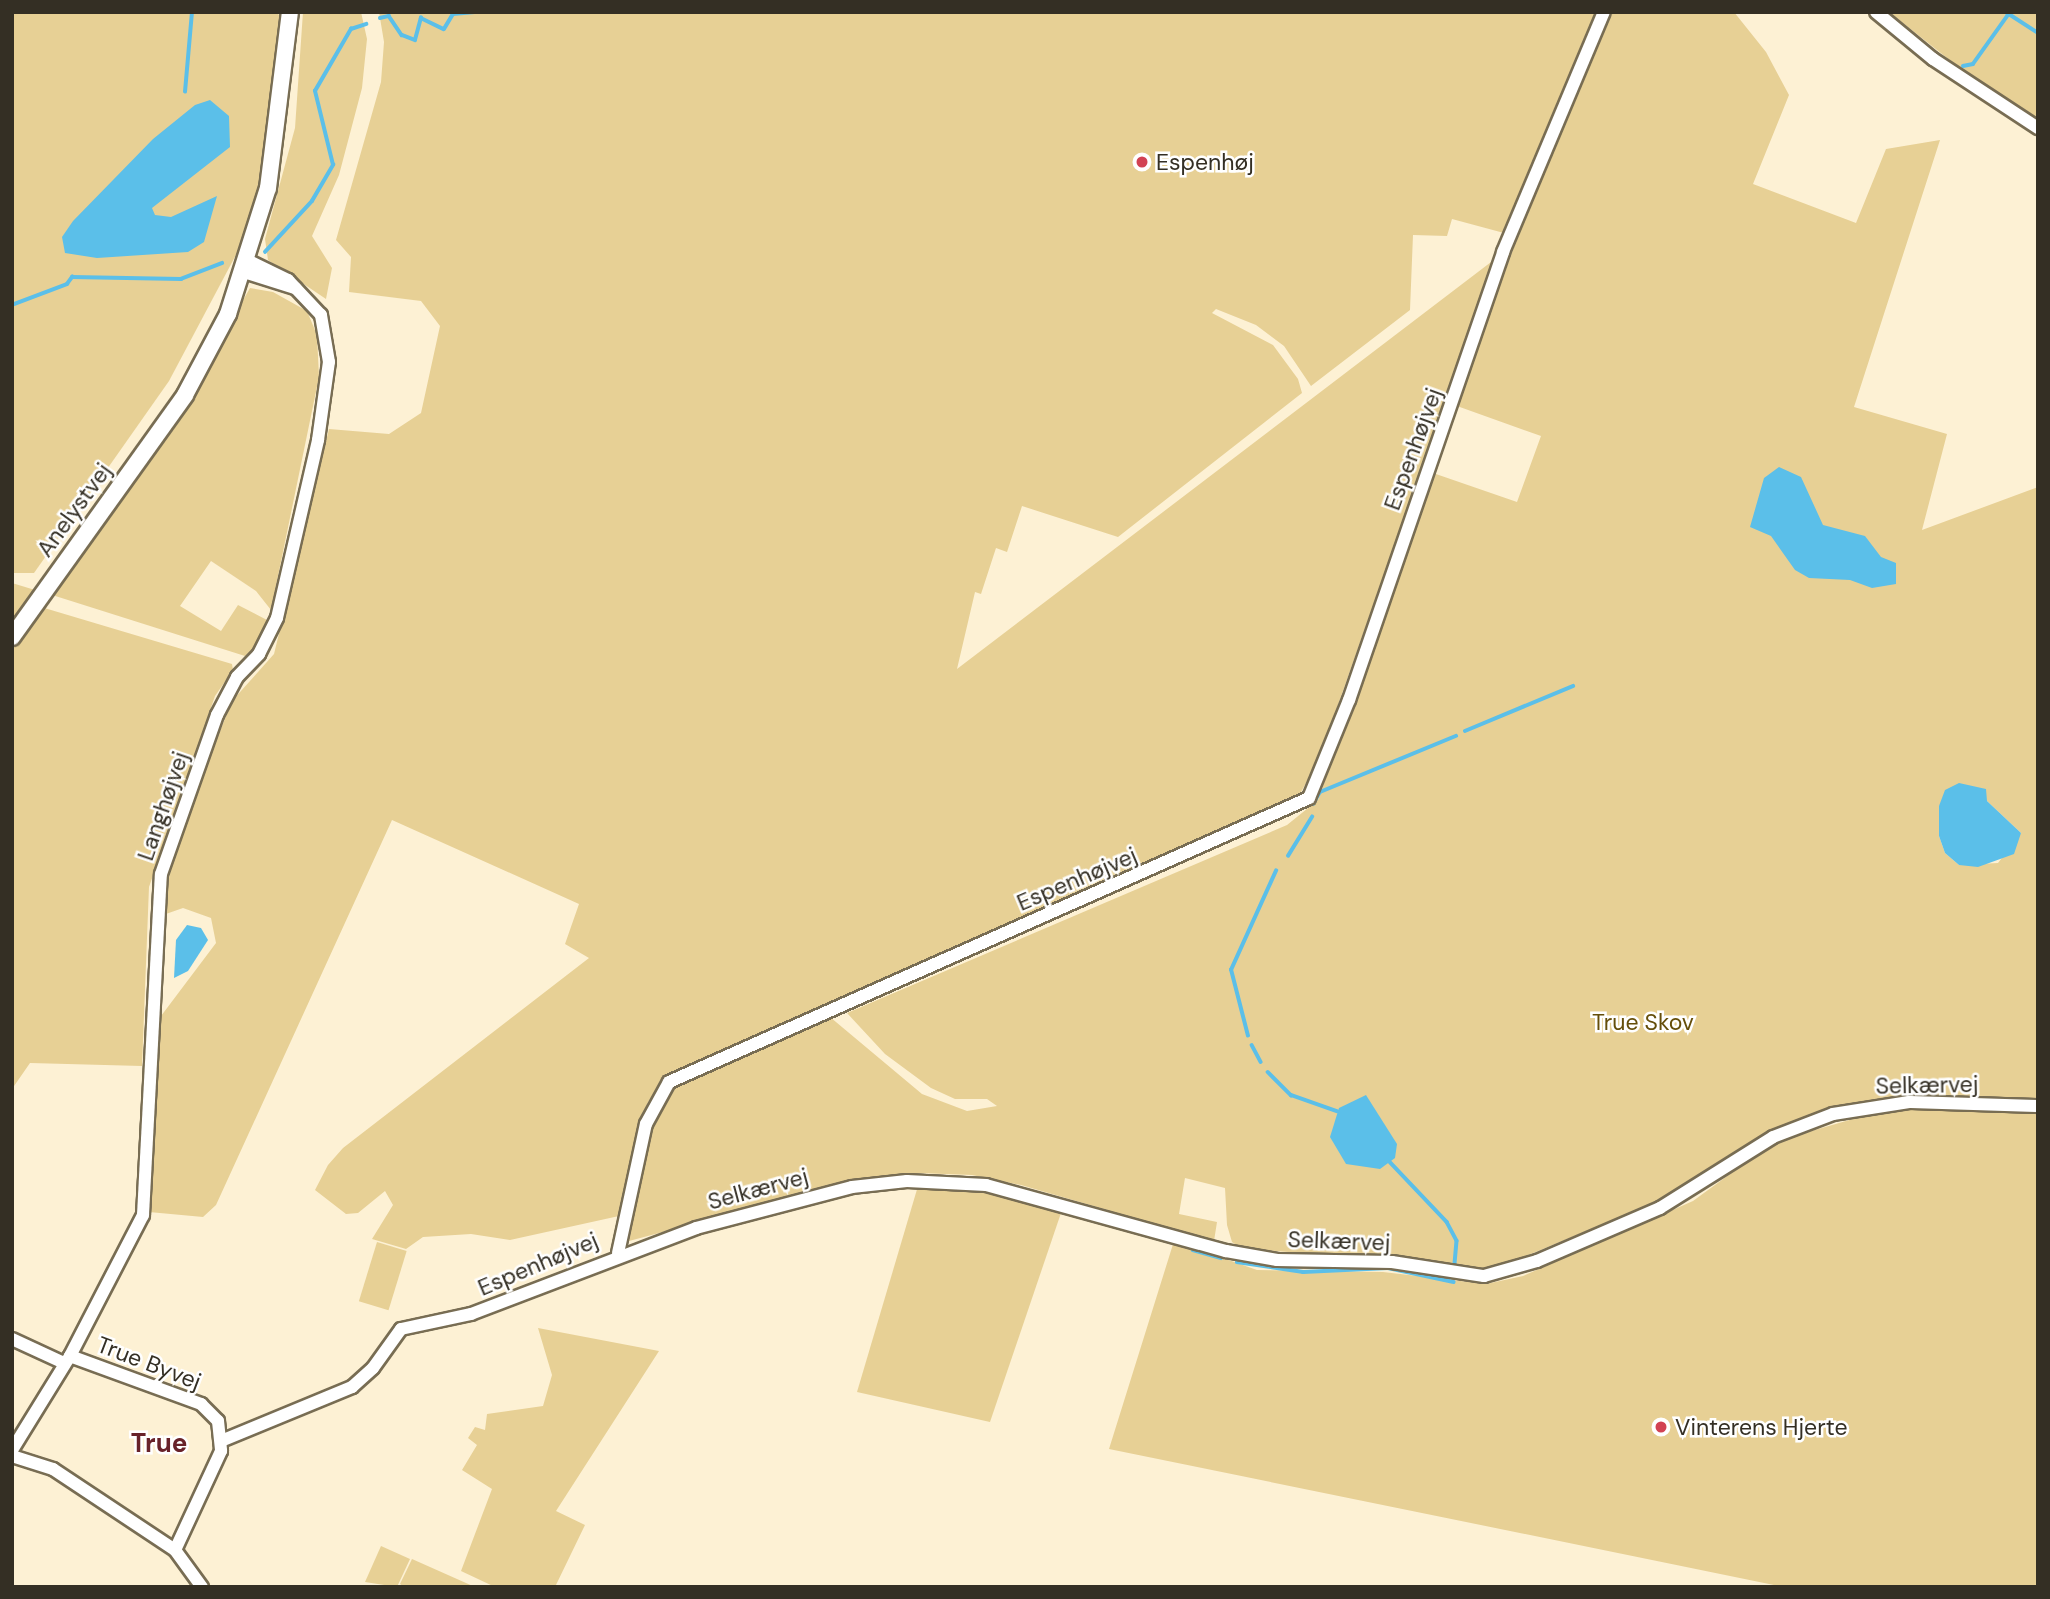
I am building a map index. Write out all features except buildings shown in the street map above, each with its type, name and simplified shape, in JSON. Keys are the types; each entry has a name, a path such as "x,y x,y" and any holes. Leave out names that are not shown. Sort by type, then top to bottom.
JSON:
{"street":[{"name":"Anelystvej","path":"12,637 172,410 228,314 243,279 243,265 268,188 290,12"},
{"name":"Anelystvej","path":"268,188 275,183 287,125 299,12"},
{"name":"Espenhøjvej","path":"221,1441 352,1387 373,1368 401,1329 471,1314 618,1253 646,1124 669,1082 1309,798 1349,700 1503,252 1604,12"},
{"path":"1876,12 1933,59 2038,128"},
{"name":"Langhøjvej","path":"67,1360 143,1216 161,874 217,715 274,626 318,440 330,345 319,310 295,288 243,265"},
{"name":"Selkærvej","path":"618,1253 805,1197 907,1181 958,1182 1023,1191 1236,1253 1277,1260 1392,1262 1485,1276 1520,1268 1660,1208 1773,1138 1833,1114 1909,1102 2038,1106"},
{"path":"12,1339 67,1360"},
{"name":"True Byvej","path":"12,1450 67,1360 201,1404 218,1421 221,1441"},
{"path":"175,1550 217,1465 221,1441"},
{"path":"12,1456 54,1469 175,1550 202,1587"}],"green space":[{"path":"12,12 277,12 282,20 261,178 238,251 169,381 34,573 12,573"},
{"path":"303,12 361,12 367,39 362,88 339,175 312,236 332,268 326,299 268,260 265,239 295,128"},
{"path":"379,12 1597,12 1504,233 1452,219 1447,236 1413,235 1410,310 1311,386 1284,346 1256,325 1216,309 1212,313 1273,345 1298,379 1302,393 1118,537 1022,506 1007,552 996,548 981,594 975,592 957,669 1495,259 1319,759 1295,803 667,1076 648,1102 619,1216 510,1240 471,1234 423,1237 406,1249 372,1239 393,1205 385,1191 358,1213 346,1214 315,1190 328,1165 343,1148 589,958 565,944 579,904 392,820 216,1205 203,1217 149,1212 158,1020 216,943 211,918 183,908 163,915 174,847 232,701 274,654 329,429 389,434 421,413 440,326 421,301 349,292 351,257 336,240 381,82 384,42"},
{"name":"True Skov","path":"1609,12 1734,12 1766,52 1789,95 1753,184 1856,223 1886,149 1940,140 1854,407 1947,434 1922,530 2038,487 2038,1102 1916,1098 1828,1112 1669,1197 1494,1269 1241,1248 1232,1242 1227,1225 1225,1188 1185,1178 1179,1214 1217,1222 1214,1241 1021,1185 972,1175 918,1173 854,1181 629,1241 653,1115 678,1083 830,1017 922,1094 967,1111 997,1106 987,1099 955,1099 931,1088 885,1054 847,1013 1287,825 1318,800 1433,473 1517,502 1541,436 1457,406 1530,202","holes":["1987,801 2021,833 1998,863 1959,865 1945,853 1939,836 1939,806"]},
{"path":"1889,12 2038,12 2038,118 1961,69"},
{"path":"250,288 273,292 307,311 317,335 319,377 271,610 256,591 211,561 180,606 221,631 238,605 267,620 261,642 245,656 49,594 158,448"},
{"path":"12,583 35,590 12,624"},
{"path":"41,607 232,664 233,670 215,696 149,887 142,1066 30,1063 12,1089 12,650"},
{"path":"1884,1110 2038,1113 2038,1587 1784,1587 1109,1449 1174,1241 1257,1270 1383,1272 1486,1284 1523,1276 1693,1201 1767,1147 1801,1134"},
{"path":"918,1186 1022,1196 1062,1210 990,1422 857,1392"},
{"path":"377,1242 407,1251 389,1310 359,1301"},
{"path":"538,1328 659,1351 556,1511 585,1525 555,1587 495,1587 461,1571 492,1489 462,1470 477,1445 468,1438 475,1427 485,1430 487,1414 543,1406 552,1375"},
{"path":"381,1546 410,1559 397,1587 365,1582"},
{"path":"412,1559 475,1587 404,1587 400,1584"}],"water":[{"path":"210,100 229,116 230,147 152,208 155,215 171,217 217,196 204,242 188,252 97,258 65,253 62,237 73,221 153,139 195,105"},
{"path":"1779,467 1801,477 1823,525 1865,536 1881,557 1896,563 1896,584 1872,588 1850,580 1809,578 1795,570 1771,536 1750,527 1764,478"},
{"path":"1959,783 1986,789 1987,801 2021,833 2014,854 1978,867 1959,865 1945,853 1939,836 1939,806 1945,790"},
{"path":"187,925 201,928 208,940 188,971 174,978 176,940"},
{"path":"1366,1095 1397,1144 1395,1158 1380,1169 1346,1164 1330,1137 1339,1108"}],"waterway":[{"path":"185,92 192,12"},
{"path":"380,18 389,16 402,35 415,40 421,18 444,29 453,14 477,12"},
{"path":"2006,12 2038,33"},
{"path":"1963,66 1973,64 2008,15"},
{"path":"265,252 312,201 333,165 315,91 351,29 366,24"},
{"path":"12,305 67,284 72,277 181,279 222,263"},
{"path":"1465,731 1573,686"},
{"path":"1313,804 1320,792 1456,736"},
{"path":"1288,856 1312,817"},
{"path":"1248,1036 1231,970 1276,871"},
{"path":"1252,1045 1261,1062"},
{"path":"1268,1072 1291,1095 1337,1111"},
{"path":"1390,1162 1447,1222 1457,1241 1455,1265"},
{"path":"1193,1250 1221,1258"},
{"path":"1237,1262 1303,1272 1388,1268 1454,1282"}],"place":[{"name":"Espenhøj","path":"1142,162"},
{"name":"Vinterens Hjerte","path":"1661,1427"}],"district":[{"name":"True","path":"159,1444"}]}
